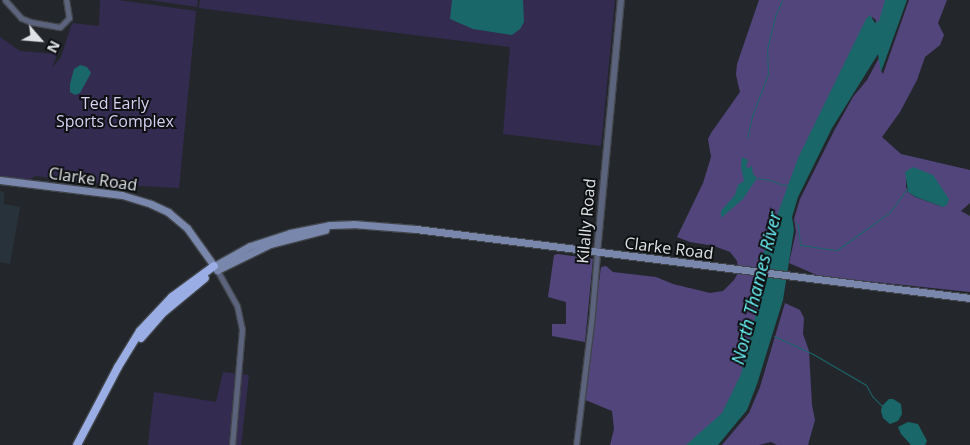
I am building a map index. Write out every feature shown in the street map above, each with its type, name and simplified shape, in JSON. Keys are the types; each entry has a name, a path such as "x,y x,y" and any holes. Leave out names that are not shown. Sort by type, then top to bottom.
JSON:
{"highway":[{"path":"76,445 112,378 144,334 164,312 216,268"}],"main road":[{"name":"Clarke Road","path":"0,180 122,195 151,204 168,212 187,228 216,268 283,240 330,229 365,226 416,229 597,254 970,298"}],"street":[{"path":"5,0 21,18 31,22 60,27 69,18 66,0"},
{"name":"Kilally Road","path":"576,445 592,314 621,0"},
{"path":"216,268 237,306 242,329 232,445"}],"shaded area":[{"path":"759,0 887,0 881,23 876,25 876,20 872,17 815,124 758,311 742,376 724,415 690,445 610,445 614,429 612,411 583,399 601,267 606,266 613,272 656,277 673,284 710,293 723,291 738,273 737,261 730,252 677,237 703,183 711,157 708,139 740,92 736,75 737,64"},
{"path":"909,0 947,0 938,23 944,35 940,45 925,57 917,80 900,112 882,137 901,154 970,170 970,203 961,211 970,216 970,292 819,276 789,263 796,232 794,219 800,199 853,97 867,80 880,56 883,74","holes":["906,176 943,207 915,197 908,192"]},
{"path":"0,191 4,192 4,204 20,207 10,264 0,262"},
{"path":"554,255 593,259 585,342 552,336 552,324 566,324 566,302 548,297"},
{"path":"785,303 800,310 804,318 803,334 809,351 812,405 815,420 808,445 777,445 771,442 759,445 722,445 749,413 760,387"}],"green space":[{"name":"Ted Early Sports Complex","path":"100,0 118,0 196,11 179,188 107,184 35,176 30,180 0,176 0,37 20,51 57,54 52,68 61,57 72,23 99,26"},
{"path":"149,0 198,0 197,7"},
{"path":"200,0 615,0 601,146 503,134 510,47 199,8"},
{"path":"223,372 249,375 241,445 148,445 154,392 216,402"}],"water":[{"path":"452,0 523,0 524,22 520,29 512,35 473,29 450,19"},
{"name":"North Thames River","path":"885,0 907,0 881,72 878,54 832,128 798,197 792,217 794,230 783,300 747,410 718,445 686,445 722,413 741,374 757,309 756,292 760,262 798,158 866,19 870,15 875,23 879,21"},
{"path":"80,65 87,67 91,73 80,93 75,95 70,92 70,84 74,69"},
{"path":"742,157 748,160 746,167 752,166 753,174 757,178 743,199 721,218 721,211 735,195 738,185 744,181 741,167"},
{"path":"913,167 933,175 949,199 947,205 943,207 908,192 905,172"},
{"path":"889,399 893,399 901,404 902,414 898,421 890,424 883,418 881,411 882,406"},
{"path":"908,422 918,424 927,441 925,445 911,445 901,434 898,427"}],"waterway":[{"path":"747,138 752,116 768,74 767,49 775,16 782,0"},
{"path":"757,178 771,180 782,185 790,184"},
{"path":"795,222 798,225 800,245 837,250 890,212 907,189"},
{"path":"774,336 813,354 866,385 872,396 882,406"}]}
